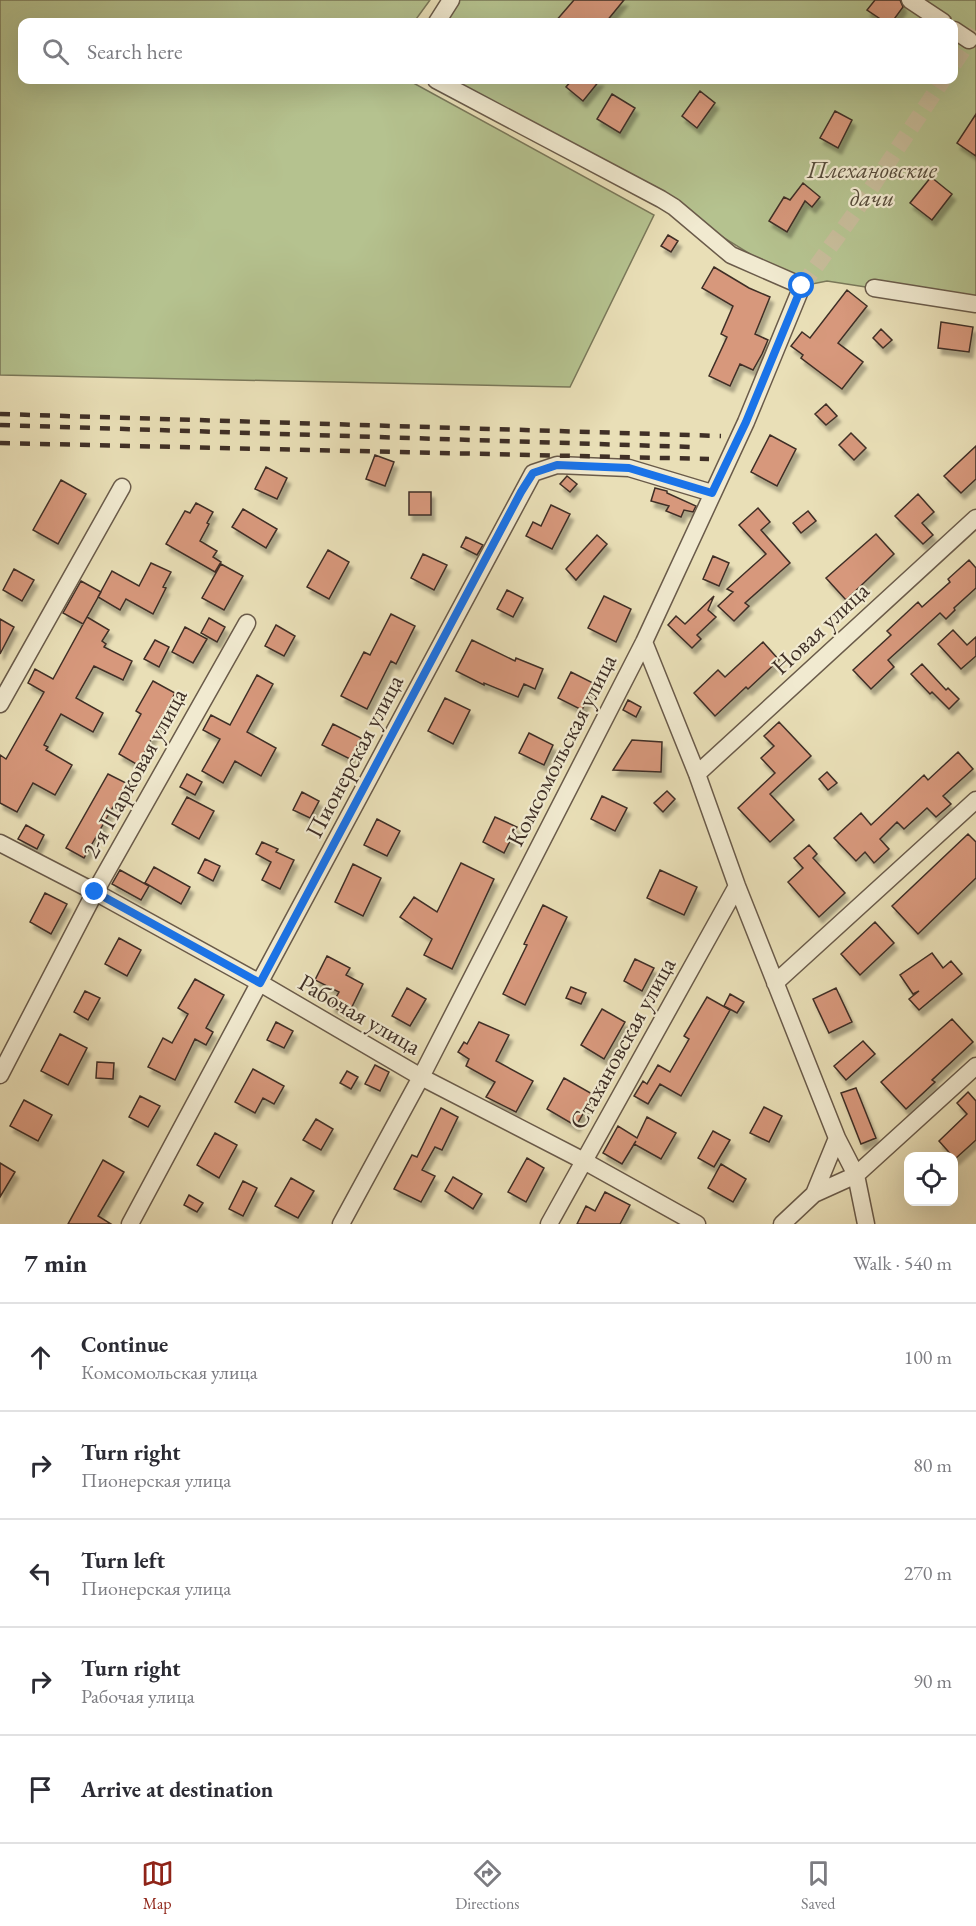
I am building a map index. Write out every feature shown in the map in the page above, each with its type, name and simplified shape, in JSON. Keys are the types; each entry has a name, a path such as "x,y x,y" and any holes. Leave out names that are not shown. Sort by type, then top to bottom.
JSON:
{"street":[{"path":"440,18 451,0"},
{"path":"910,0 937,18"},
{"path":"958,33 969,40"},
{"name":"Комсомольская улица","path":"341,1224 421,1077 644,642 746,422 802,286 731,255 674,207 444,84"},
{"path":"874,288 976,304"},
{"name":"Пионерская улица","path":"130,1224 533,473 557,465 629,468 712,493"},
{"path":"0,704 122,487"},
{"name":"Новая улица","path":"697,774 976,518"},
{"name":"2-я Парковая улица","path":"0,1076 95,892 247,623"},
{"path":"644,642 697,774 775,983 837,1138 856,1175 866,1224"},
{"path":"775,983 976,800"},
{"name":"Рабочая улица","path":"0,843 95,892 260,983 421,1077 584,1161 697,1224"},
{"name":"Стахановская улица","path":"549,1224 737,886"},
{"path":"782,1224 814,1194 856,1175 976,1066"},
{"path":"814,1194 837,1138"}],"green space":[{"path":"0,0 430,0 417,18 18,18 18,84 415,84 654,215 570,387 0,375"},
{"name":"Плехановские дачи","path":"451,0 976,0 976,304 827,281 802,286 661,199 444,84 958,84 958,18 440,18"}],"building":[{"path":"574,0 624,0 609,18 558,18"},
{"path":"875,0 900,0 903,7 895,18 879,18 867,10"},
{"path":"569,84 597,84 583,101 566,87"},
{"path":"700,91 715,103 697,128 682,116"},
{"path":"612,94 635,108 620,133 597,119"},
{"path":"835,111 852,120 838,148 820,138"},
{"path":"976,114 976,156 957,143"},
{"path":"931,177 952,194 932,220 910,203"},
{"path":"803,183 820,197 812,207 805,201 787,232 769,221 784,197 790,200"},
{"path":"668,235 678,241 671,252 661,246"},
{"path":"714,267 749,288 770,297 755,334 768,340 762,354 753,370 740,364 730,386 709,376 727,337 721,334 733,306 702,288"},
{"path":"847,290 867,306 838,343 863,362 842,389 801,358 803,355 791,346 802,332 810,338"},
{"path":"941,322 973,327 969,352 938,348"},
{"path":"881,329 892,340 883,348 873,338"},
{"path":"826,404 837,416 826,425 815,414"},
{"path":"851,433 866,448 854,460 839,445"},
{"path":"770,435 796,449 777,486 751,472"},
{"path":"976,446 976,479 961,493 944,476"},
{"path":"375,455 394,462 385,486 366,479"},
{"path":"266,467 287,478 277,499 255,489"},
{"path":"567,476 577,484 570,492 560,484"},
{"path":"61,480 86,494 58,544 33,530"},
{"path":"655,488 667,491 696,506 693,512 684,510 681,517 666,511 669,506 651,501"},
{"path":"409,492 431,492 431,515 409,515"},
{"path":"918,494 934,512 922,523 933,535 923,544 895,516"},
{"path":"196,503 213,512 200,541 217,551 213,557 221,562 215,572 166,544 185,511 190,513"},
{"path":"551,505 570,514 552,549 526,536 533,522 541,526"},
{"path":"758,508 770,522 761,530 790,563 745,603 749,606 734,621 718,606 733,592 727,589 766,554 739,525"},
{"path":"243,509 277,529 266,548 232,527"},
{"path":"808,511 816,521 801,533 793,523"},
{"path":"876,534 894,554 846,600 826,578"},
{"path":"597,535 607,544 576,580 566,569"},
{"path":"466,537 483,545 477,555 461,547"},
{"path":"328,550 349,562 329,599 307,587"},
{"path":"423,554 447,565 434,590 411,578"},
{"path":"713,556 729,563 719,586 703,579"},
{"path":"969,560 976,568 976,588 954,608 955,610 946,619 940,613 888,660 894,667 871,689 853,670 891,635 887,631 918,602 922,607 950,582 948,579"},
{"path":"151,563 171,572 153,614 126,599 120,610 98,597 112,571 139,586"},
{"path":"221,564 243,576 224,610 202,598"},
{"path":"14,569 34,580 22,601 3,590"},
{"path":"81,581 101,592 83,624 63,613"},
{"path":"507,590 523,598 513,617 497,609"},
{"path":"604,596 631,609 616,642 588,628"},
{"path":"714,596 708,610 716,617 697,635 701,639 692,648 668,625 676,616 685,624"},
{"path":"391,614 415,626 396,664 391,661 367,709 341,696 364,652 370,655"},
{"path":"87,617 109,630 102,641 106,644 104,647 132,661 123,680 94,666 76,698 103,713 93,732 61,714 44,745 48,747 46,750 72,765 55,795 33,783 17,812 0,803 0,755 6,759 44,692 28,683 35,669 53,679"},
{"path":"209,618 225,627 217,642 201,633"},
{"path":"0,619 14,627 0,654"},
{"path":"276,625 295,636 284,656 265,646"},
{"path":"185,627 207,639 193,663 172,652"},
{"path":"953,630 967,645 976,637 976,656 961,669 938,644"},
{"path":"155,640 169,647 159,667 144,659"},
{"path":"472,640 515,661 516,658 543,669 535,689 524,684 518,697 484,683 484,685 456,671"},
{"path":"763,642 779,660 715,716 694,693 718,670 725,677"},
{"path":"922,664 946,690 948,688 959,699 949,709 932,692 930,694 911,674"},
{"path":"571,672 595,684 582,710 558,698"},
{"path":"257,675 273,684 247,732 276,748 261,776 235,761 223,783 202,771 220,739 203,730 211,715 230,725"},
{"path":"153,681 175,693 138,765 119,754 141,714 136,711"},
{"path":"445,698 470,710 453,744 428,731"},
{"path":"628,700 641,707 636,717 623,710"},
{"path":"779,722 811,756 770,794 794,820 770,842 738,808 775,773 761,758 774,746 764,736"},
{"path":"333,724 361,738 350,759 322,745"},
{"path":"529,733 553,745 544,765 519,753"},
{"path":"632,740 662,742 661,772 613,770"},
{"path":"958,752 973,769 943,796 951,804 936,817 927,808 904,829 897,822 880,839 889,849 874,863 865,852 856,861 834,838 861,813 871,825 924,775 928,780"},
{"path":"827,772 837,783 828,790 819,779"},
{"path":"108,774 128,784 84,858 66,848"},
{"path":"187,774 202,782 195,795 180,787"},
{"path":"667,791 675,799 663,812 654,803"},
{"path":"302,792 319,801 310,818 293,810"},
{"path":"602,796 627,808 615,831 591,819"},
{"path":"187,797 214,811 199,839 172,824"},
{"path":"495,817 517,827 504,853 483,842"},
{"path":"377,819 400,831 387,856 364,845"},
{"path":"26,825 44,835 37,849 18,839"},
{"path":"968,834 976,842 976,878 918,934 892,906"},
{"path":"262,842 278,849 276,852 294,860 280,889 262,880 271,862 256,854"},
{"path":"809,845 817,854 813,858 845,893 819,917 788,882 803,868 794,858"},
{"path":"205,859 220,866 213,881 198,873"},
{"path":"461,863 494,879 452,969 424,955 432,939 400,917 414,897 437,912"},
{"path":"353,864 381,878 363,916 335,902"},
{"path":"154,867 190,887 181,904 145,883"},
{"path":"120,870 149,886 141,900 112,884"},
{"path":"660,870 697,887 684,915 647,898"},
{"path":"45,893 67,904 51,934 30,922"},
{"path":"543,905 567,917 525,1005 503,994 527,945 524,944"},
{"path":"875,922 894,943 860,975 841,954"},
{"path":"119,938 141,950 127,976 105,964"},
{"path":"932,953 943,968 951,961 962,974 919,1010 909,999 919,991 913,994 900,975"},
{"path":"327,956 350,968 346,975 363,984 348,1015 331,1006 339,992 315,980"},
{"path":"635,959 654,968 642,991 624,981"},
{"path":"195,979 224,995 206,1028 213,1032 206,1045 195,1039 175,1080 148,1067 163,1038 172,1043 188,1014 178,1008"},
{"path":"571,987 586,993 581,1004 566,998"},
{"path":"407,988 426,999 410,1026 392,1016"},
{"path":"836,988 852,1022 829,1033 813,999"},
{"path":"85,991 100,998 88,1020 74,1012"},
{"path":"730,994 744,1002 737,1013 724,1006"},
{"path":"707,997 730,1010 681,1096 660,1084 648,1104 634,1096 643,1081 647,1084 658,1065 670,1072 689,1039 684,1036"},
{"path":"602,1009 625,1022 604,1059 581,1045"},
{"path":"952,1019 973,1042 932,1080 935,1082 906,1109 881,1082"},
{"path":"276,1022 293,1031 284,1048 267,1040"},
{"path":"479,1022 509,1035 496,1061 533,1081 516,1112 486,1097 495,1082 466,1066 469,1059 458,1052 464,1042 467,1044"},
{"path":"60,1034 87,1048 68,1085 41,1071"},
{"path":"863,1041 875,1054 846,1080 834,1066"},
{"path":"97,1062 114,1063 113,1079 96,1078"},
{"path":"375,1065 389,1072 380,1091 365,1084"},
{"path":"253,1069 284,1086 274,1104 263,1098 255,1113 235,1102"},
{"path":"347,1071 358,1077 351,1089 340,1083"},
{"path":"564,1078 594,1095 576,1126 547,1109"},
{"path":"856,1088 876,1138 861,1144 841,1093"},
{"path":"968,1092 976,1101 976,1140 958,1156 958,1152 949,1152 939,1141 967,1114 957,1103"},
{"path":"140,1096 160,1106 148,1127 129,1117"},
{"path":"24,1100 52,1115 38,1141 10,1126"},
{"path":"764,1107 782,1116 769,1142 750,1133"},
{"path":"441,1108 458,1117 442,1150 435,1147 422,1170 435,1176 421,1202 394,1189 412,1155 417,1157"},
{"path":"647,1117 676,1133 661,1159 634,1144 622,1164 603,1153 618,1126 637,1138"},
{"path":"316,1119 333,1129 321,1150 303,1140"},
{"path":"713,1131 730,1140 714,1167 698,1158"},
{"path":"215,1133 237,1145 219,1178 197,1165"},
{"path":"527,1158 544,1168 526,1202 508,1192"},
{"path":"103,1160 124,1172 98,1216 111,1224 68,1224"},
{"path":"0,1163 15,1172 0,1197"},
{"path":"721,1164 746,1179 733,1202 708,1188"},
{"path":"453,1177 482,1194 473,1209 445,1191"},
{"path":"291,1178 314,1191 298,1218 275,1206"},
{"path":"243,1181 257,1188 243,1216 229,1209"},
{"path":"605,1192 630,1205 620,1224 577,1224 586,1206 595,1211"},
{"path":"189,1195 203,1203 197,1212 184,1205"}],"tunnel":[{"path":"958,58 976,31"},
{"path":"802,286 856,211 940,84"}],"railway":[{"path":"0,414 721,436"},
{"path":"0,425 692,447"},
{"path":"0,443 709,459"}],"route":[{"path":"95,892 260,983 533,473 557,465 629,468 712,493 746,422 802,286"}]}
